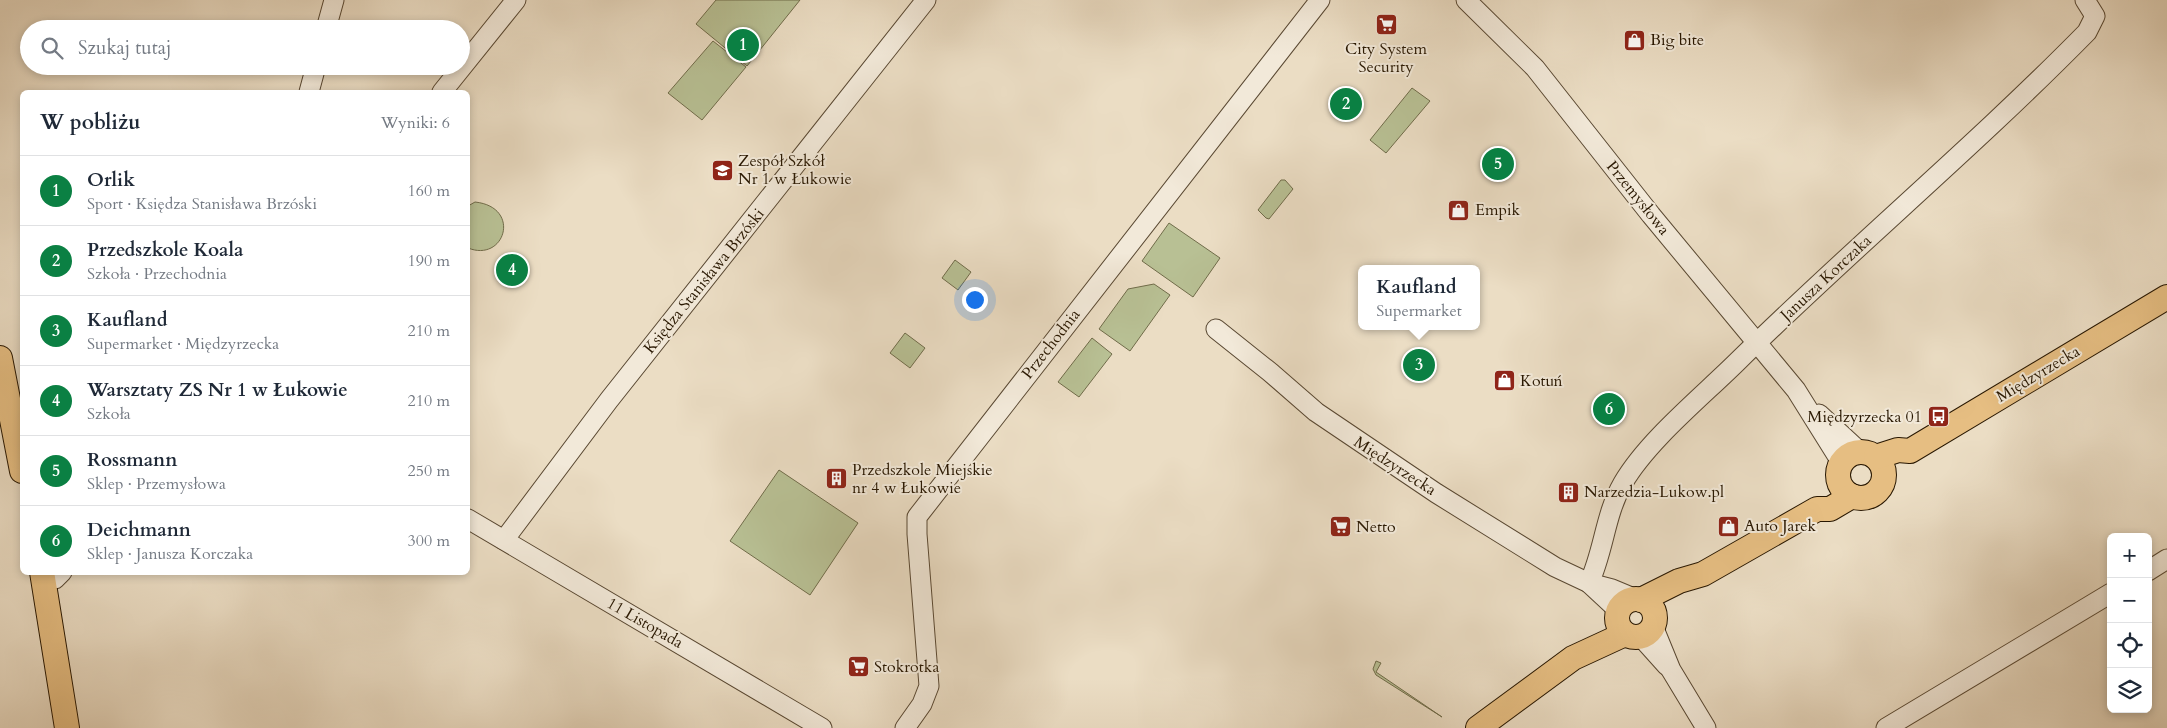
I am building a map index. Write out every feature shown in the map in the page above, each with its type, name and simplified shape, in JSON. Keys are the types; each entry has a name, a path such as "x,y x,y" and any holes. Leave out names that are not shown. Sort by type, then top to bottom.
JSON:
{"main road":[{"name":"Międzyrzecka","path":"1478,728 1573,658 1618,636 1636,618 1661,612 1691,588 1703,574 1817,509 1830,509 1858,471 1898,450 1910,451 2167,297"},
{"path":"0,358 20,461"},
{"path":"49,575 67,728"}],"street":[{"path":"328,20 334,0"},
{"path":"470,57 516,0"},
{"name":"Księdza Stanisława Brzóski","path":"504,540 609,400 926,0"},
{"name":"Przechodnia","path":"906,728 922,704 929,686 917,517 1320,0"},
{"name":"Przemysłowa","path":"1466,0 1535,68 1805,402 1858,471"},
{"name":"Janusza Korczaka","path":"1589,583 1598,563 1615,499 1629,474 1651,446 1756,343 2010,110 2088,32 2095,16 2085,0"},
{"path":"310,90 314,75"},
{"path":"444,90 456,75"},
{"name":"Międzyrzecka","path":"1216,328 1270,372 1300,400 1336,427 1547,562 1589,583 1636,618"},
{"name":"11 Listopada","path":"470,520 822,728"},
{"path":"2152,568 2167,559"},
{"path":"1886,728 2107,595"},
{"path":"1636,618 1672,670 1706,728"}],"green space":[{"path":"716,0 800,0 747,66 696,24"},
{"path":"713,41 746,67 702,120 668,93"},
{"path":"1412,88 1430,101 1386,153 1370,140"},
{"path":"1281,180 1285,180 1293,189 1269,219 1266,218 1258,210"},
{"path":"475,202 490,206 499,213 503,223 503,232 499,241 491,248 481,251 470,248 470,205"},
{"path":"1169,223 1220,258 1193,297 1142,261"},
{"path":"955,260 971,272 958,290 942,278"},
{"path":"1154,284 1170,295 1130,351 1099,329 1128,289"},
{"path":"905,333 925,348 910,368 890,353"},
{"path":"1092,338 1112,354 1079,397 1058,382"},
{"path":"779,470 858,523 810,595 730,541"},
{"path":"1376,661 1381,663 1376,672 1442,717 1376,675 1373,669"}],"place":[{"name":"City System Security","path":"1386,25"},
{"name":"Big bite","path":"1634,40"},
{"name":"Orlik","path":"743,45"},
{"name":"Przedszkole Koala","path":"1346,104"},
{"name":"Rossmann","path":"1498,164"},
{"name":"Zespół Szkół Nr 1 w Łukowie","path":"722,170"},
{"name":"Empik","path":"1459,210"},
{"name":"Warsztaty ZS Nr 1 w Łukowie","path":"512,270"},
{"name":"Kaufland","path":"1419,365"},
{"name":"Kotuń","path":"1504,381"},
{"name":"Deichmann","path":"1609,409"},
{"name":"Międzyrzecka 01","path":"1938,417"},
{"name":"Przedszkole Miejskie nr 4 w Łukowie","path":"836,479"},
{"name":"Narzedzia-Lukow.pl","path":"1568,492"},
{"name":"Auto Jarek","path":"1728,526"},
{"name":"Netto","path":"1340,527"},
{"name":"Stokrotka","path":"858,667"}]}
